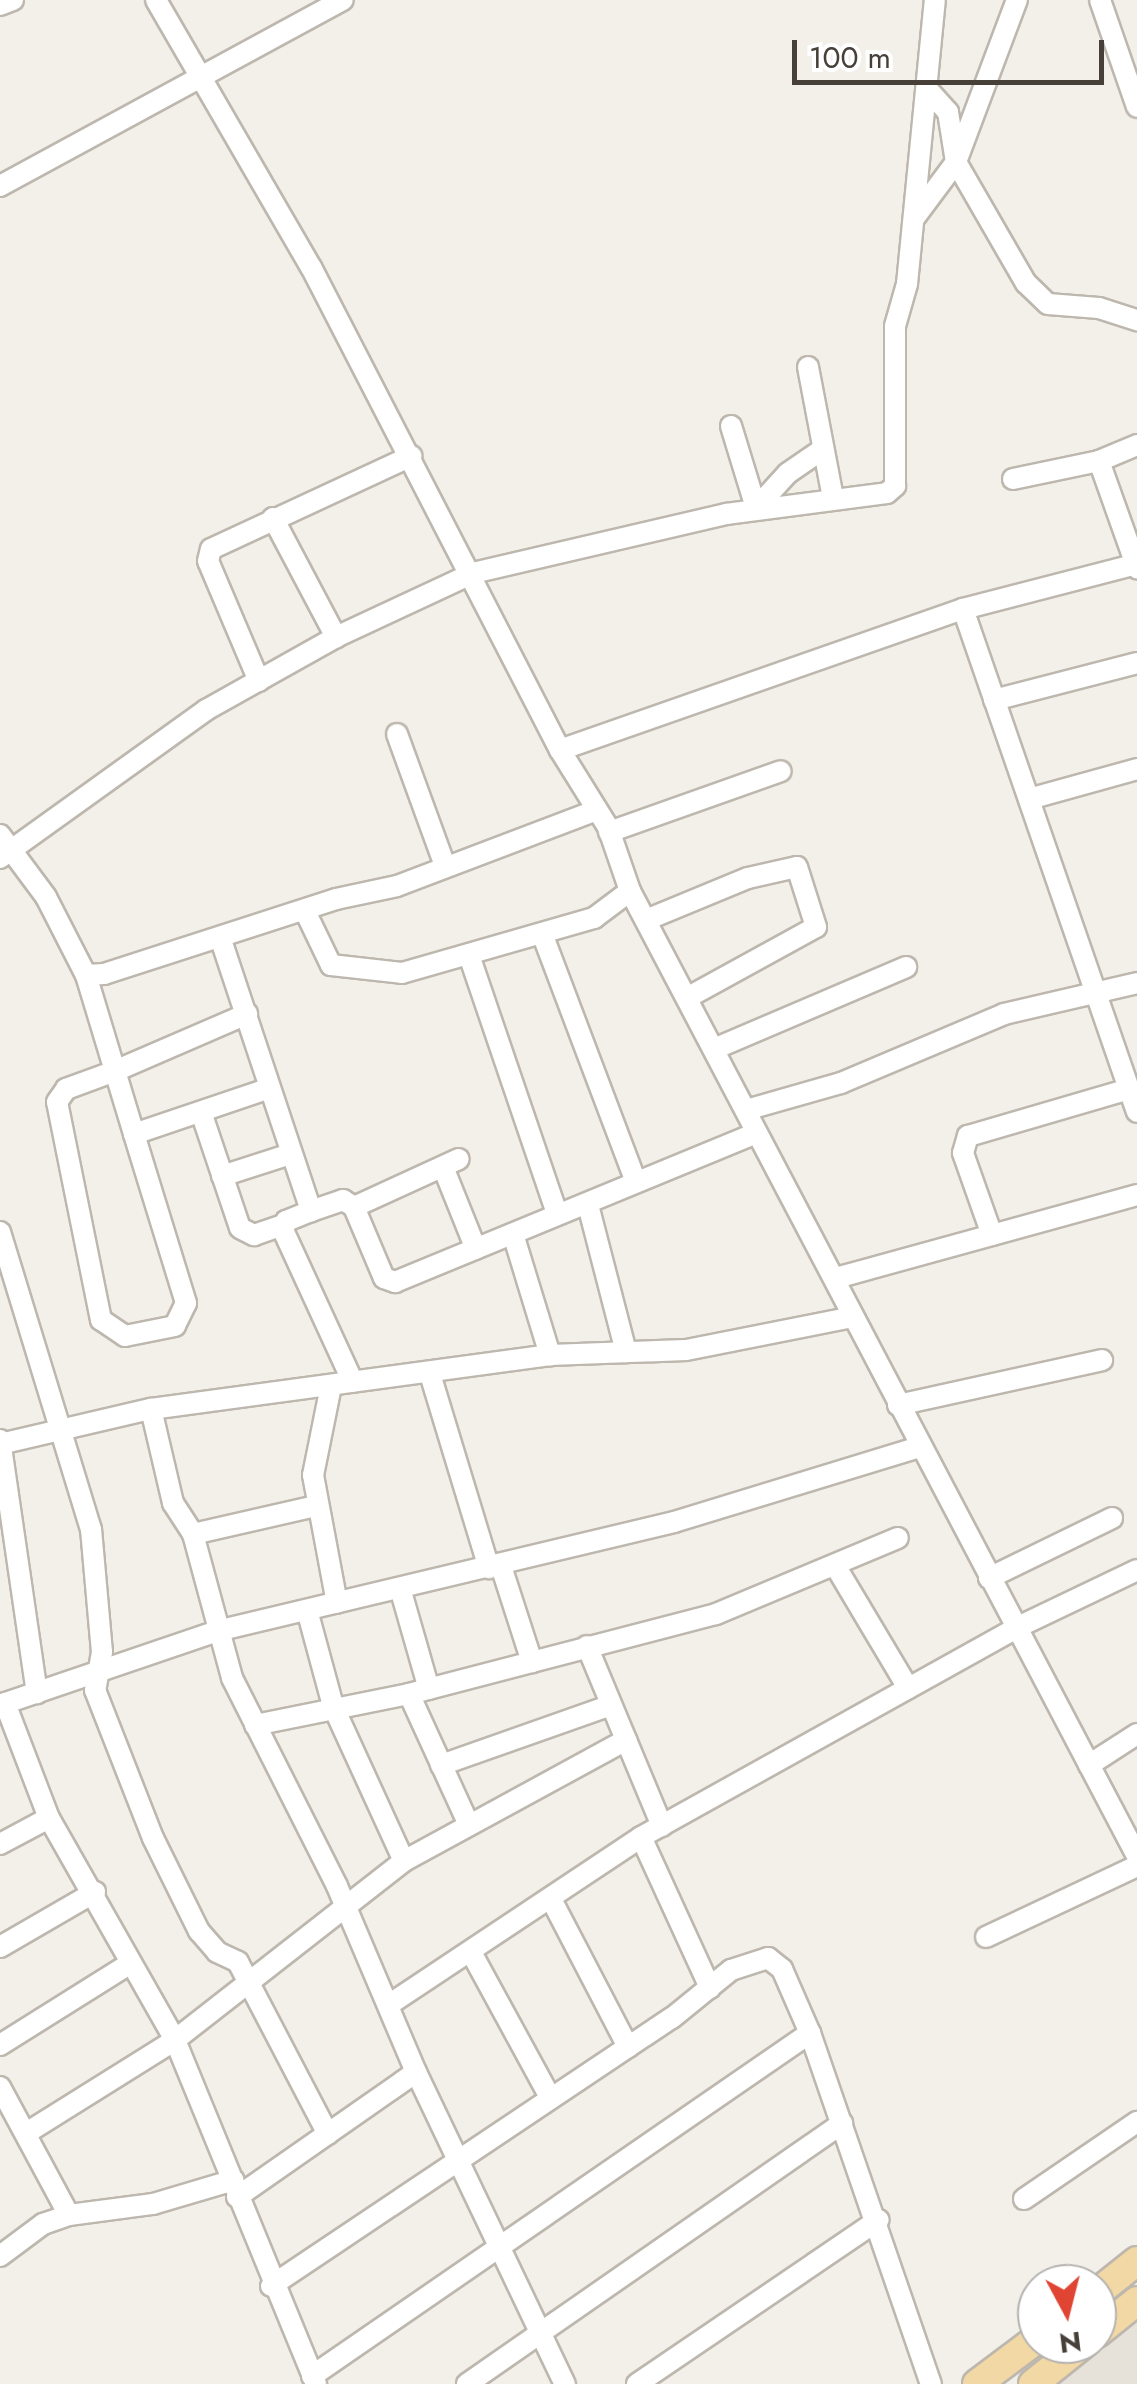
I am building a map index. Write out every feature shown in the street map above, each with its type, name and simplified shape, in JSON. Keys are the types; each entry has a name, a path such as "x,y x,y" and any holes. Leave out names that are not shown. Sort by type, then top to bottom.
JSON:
{"main road":[{"path":"1117,2276 1137,2261"},
{"path":"1117,2318 1137,2302"},
{"path":"977,2384 1017,2354"},
{"path":"1032,2384 1058,2364"}],"street":[{"path":"0,5 13,0"},
{"path":"156,0 473,573 560,750 609,832 630,891 1137,1856"},
{"path":"292,0 302,21"},
{"path":"0,186 343,0"},
{"path":"247,1014 115,1071 66,1090 57,1102 101,1320 125,1336 175,1326 186,1303 134,1134 115,1071 86,974 46,897 2,848 116,769 259,681 336,637 473,573 756,508 895,486 894,342 915,216 935,0"},
{"path":"915,216 956,162 1017,0"},
{"path":"1098,0 1137,107"},
{"path":"928,90 948,112 956,162 1026,282 1048,304 1099,308 1137,320"},
{"path":"808,367 832,498"},
{"path":"731,426 756,508"},
{"path":"1013,478 1098,462 1137,446"},
{"path":"756,508 788,473 824,449"},
{"path":"259,681 208,561 221,542 411,456"},
{"path":"560,750 963,609 1136,565 1098,462"},
{"path":"274,518 336,637"},
{"path":"963,609 1133,1096 968,1136 963,1153 992,1235"},
{"path":"994,700 1137,663"},
{"path":"397,734 445,866"},
{"path":"1029,799 1137,769"},
{"path":"609,832 781,770"},
{"path":"86,974 139,967 552,832 597,810"},
{"path":"646,920 748,878 798,867 816,926 688,998"},
{"path":"304,912 331,965 402,973 470,958 594,918 630,891"},
{"path":"543,936 636,1182"},
{"path":"221,940 247,1014 267,1090 311,1210"},
{"path":"470,958 557,1214"},
{"path":"714,1049 906,967"},
{"path":"746,1110 841,1082 1004,1014 1137,983"},
{"path":"134,1134 267,1090"},
{"path":"200,1112 246,1235 282,1226 311,1210 343,1200 354,1207 390,1282 588,1205 756,1133"},
{"path":"222,1176 290,1154"},
{"path":"354,1207 451,1163 476,1249"},
{"path":"836,1278 1137,1195"},
{"path":"588,1205 626,1352"},
{"path":"282,1226 353,1382"},
{"path":"0,1232 64,1424 91,1528 101,1672 95,1690 153,1838 200,1931 217,1952 238,1962 328,2134"},
{"path":"513,1234 550,1355"},
{"path":"37,1693 0,1442 64,1424 151,1409 550,1355 686,1350 852,1316"},
{"path":"898,1405 1102,1360"},
{"path":"430,1374 495,1567 532,1662"},
{"path":"331,1386 313,1475 336,1603"},
{"path":"151,1409 173,1503 193,1534 216,1631 255,1725 346,1906 416,2072 564,2384"},
{"path":"810,2033 500,2245 314,2380 271,2286 236,2188 175,2040 50,1818 2,1704 216,1631 495,1567 787,1491 920,1448"},
{"path":"193,1534 316,1506"},
{"path":"989,1578 1112,1518"},
{"path":"255,1725 419,1691 716,1614 898,1538"},
{"path":"836,1567 908,1688"},
{"path":"390,2004 472,1954 641,1837 1016,1628 1137,1570"},
{"path":"400,1588 419,1691 441,1765 468,1825"},
{"path":"307,1610 333,1706 404,1861"},
{"path":"587,1646 662,1826"},
{"path":"441,1765 611,1705"},
{"path":"1089,1764 1137,1734"},
{"path":"28,2132 175,2040 404,1861 626,1740"},
{"path":"0,1844 50,1818"},
{"path":"641,1837 710,1988"},
{"path":"986,1937 1137,1866"},
{"path":"0,1946 95,1892"},
{"path":"551,1899 628,2047"},
{"path":"472,1954 550,2097"},
{"path":"271,2286 756,1957 773,1960 810,2033 878,2220 931,2384"},
{"path":"0,2045 129,1964"},
{"path":"0,2256 43,2224 69,2215 236,2188 328,2134 416,2072"},
{"path":"1,2091 28,2132 69,2215"},
{"path":"1024,2200 1137,2122"},
{"path":"467,2384 842,2123"},
{"path":"637,2384 878,2220"}],"shaded area":[{"path":"1137,2297 1137,2384 1027,2384 1052,2364 1117,2364 1117,2313"}]}
